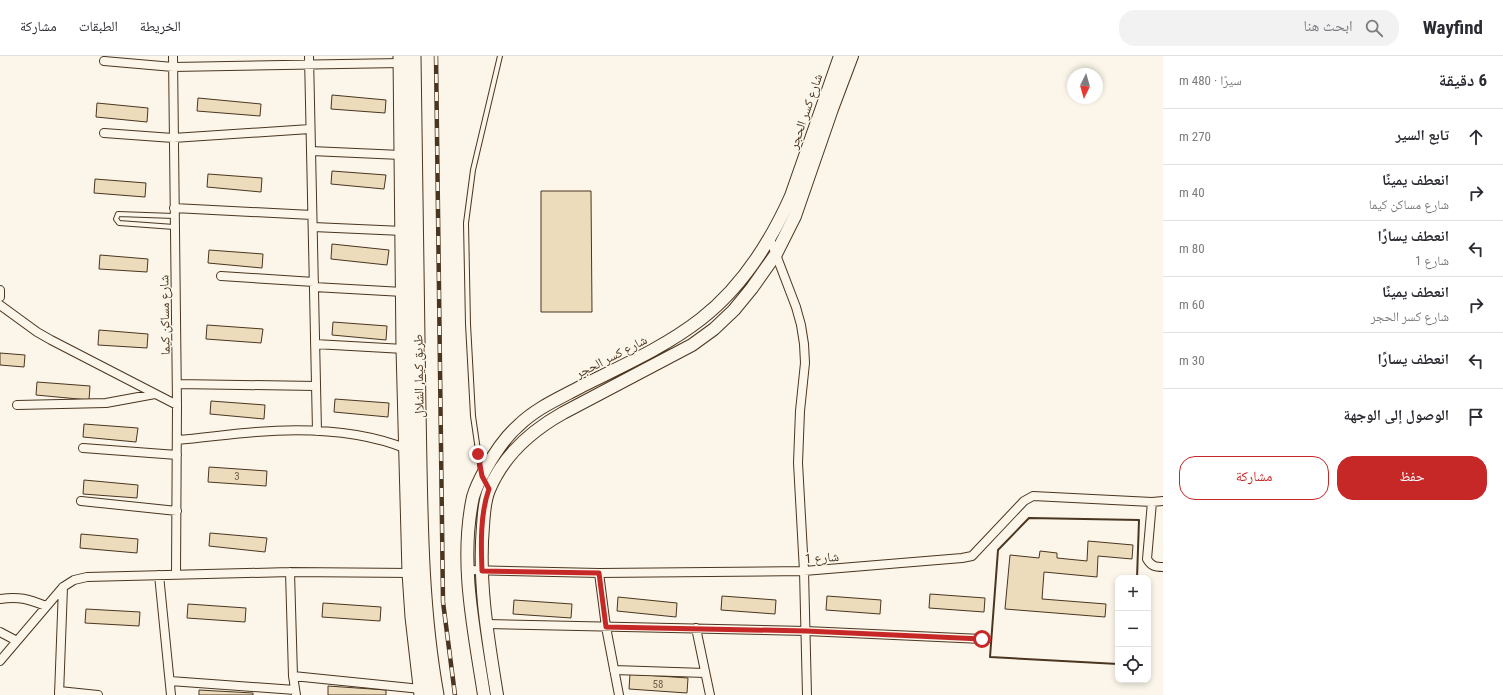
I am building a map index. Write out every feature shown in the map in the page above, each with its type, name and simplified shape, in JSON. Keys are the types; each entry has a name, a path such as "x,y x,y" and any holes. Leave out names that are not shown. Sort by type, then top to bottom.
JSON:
{"highway":[{"name":"طريق كيما, الشلال","path":"406,65 401,155 407,449 416,573 426,623 436,695"},
{"name":"طريق كيما, الشلال","path":"406,65 419,441 416,573 413,617 422,692"}],"main road":[{"name":"شارع كسر الحجر","path":"496,695 486,624 481,547 485,503 489,489 508,458 520,444 547,422 692,345 714,329 739,304 752,288 776,254 795,216 803,195 840,56"},
{"name":"شارع كسر الحجر","path":"484,695 473,624 468,570 468,545 475,491 492,458 504,441 534,412 679,335 702,319 742,280 770,239 791,196 827,107 852,56"},
{"path":"482,476 489,489"}],"street":[{"name":"شارع مساكن كيما","path":"173,56 177,384 176,574"},
{"path":"309,60 317,431"},
{"path":"104,61 173,67 309,60 406,65"},
{"path":"104,133 173,138 310,129"},
{"path":"310,151 401,155"},
{"path":"174,208 312,215"},
{"path":"313,227 403,231"},
{"path":"770,239 802,325 804,344 805,363 800,411 798,462 804,571 807,695"},
{"path":"221,276 404,292"},
{"path":"0,290 0,297"},
{"path":"0,305 50,340 177,405"},
{"path":"315,344 404,349"},
{"path":"177,384 316,386"},
{"path":"17,405 106,403 156,394"},
{"path":"177,440 256,432 317,431 363,436 388,442 407,449"},
{"path":"83,448 177,455"},
{"name":"شارع 1","path":"468,570 599,573 804,571 967,557 976,552 1024,501 1033,496 1152,502 1163,501"},
{"path":"81,501 176,511"},
{"path":"1152,502 1147,559 1150,564 1154,566 1163,567"},
{"path":"1,659 63,587 74,580 87,577 290,572 416,573"},
{"path":"170,681 296,692 293,676 290,572"},
{"path":"599,573 606,627 619,695"},
{"path":"159,575 171,695"},
{"path":"63,587 59,693 98,695"},
{"path":"0,598 26,598 46,606"},
{"path":"486,624 806,631 982,639"},
{"path":"696,628 710,695"},
{"path":"0,632 18,641"},
{"path":"614,670 705,672"},
{"path":"293,676 422,692"}],"lane":[{"path":"482,476 473,416 468,324 466,223 473,170 500,56"},
{"path":"174,216 118,214 116,219 119,223 174,227"}],"building":[{"path":"332,95 386,100 385,113 331,109"},
{"path":"198,98 261,104 260,116 197,111"},
{"path":"97,103 148,108 147,122 96,117"},
{"path":"332,171 386,175 384,189 331,184"},
{"path":"208,174 262,178 261,192 207,187"},
{"path":"95,179 146,183 145,197 94,193"},
{"path":"541,191 591,191 592,312 541,312"},
{"path":"332,244 389,250 387,265 331,259"},
{"path":"209,250 263,254 262,268 208,263"},
{"path":"100,255 148,259 147,272 99,269"},
{"path":"333,322 387,326 386,340 332,335"},
{"path":"207,325 263,329 261,343 206,339"},
{"path":"99,330 148,334 147,348 98,345"},
{"path":"0,353 25,355 24,367 0,365"},
{"path":"37,382 90,386 89,400 36,395"},
{"path":"335,399 389,403 388,417 334,412"},
{"path":"211,401 265,405 264,419 210,414"},
{"path":"84,424 138,428 136,442 83,437"},
{"path":"209,467 267,471 266,486 208,482"},
{"path":"84,480 138,485 137,498 83,494"},
{"path":"210,533 267,538 265,552 209,546"},
{"path":"81,534 138,539 137,553 80,548"},
{"path":"1088,541 1133,545 1132,559 1098,556 1097,577 1044,572 1042,599 1106,604 1105,617 1005,609 1010,555 1039,558 1040,551 1057,553 1057,558 1087,561"},
{"path":"930,594 985,598 984,612 929,608"},
{"path":"722,596 776,600 775,614 721,610"},
{"path":"827,596 881,600 880,614 826,610"},
{"path":"618,597 677,603 676,617 617,611"},
{"path":"514,600 572,604 571,618 513,614"},
{"path":"323,603 381,607 380,621 322,617"},
{"path":"188,604 246,608 245,622 187,618"},
{"path":"86,609 140,612 139,626 85,623"},
{"path":"630,674 688,678 687,693 629,689"},
{"path":"328,686 386,690 386,695 328,695"},
{"path":"199,690 253,693 253,695 199,695"}],"railway":[{"path":"436,56 443,602 455,695"}],"wall":[{"path":"1115,664 990,657 998,550 1029,518 1139,520 1137,575"}],"route":[{"path":"478,454 482,476 489,489 484,510 481,547 482,571 599,573 606,627 806,631 982,639"}]}
